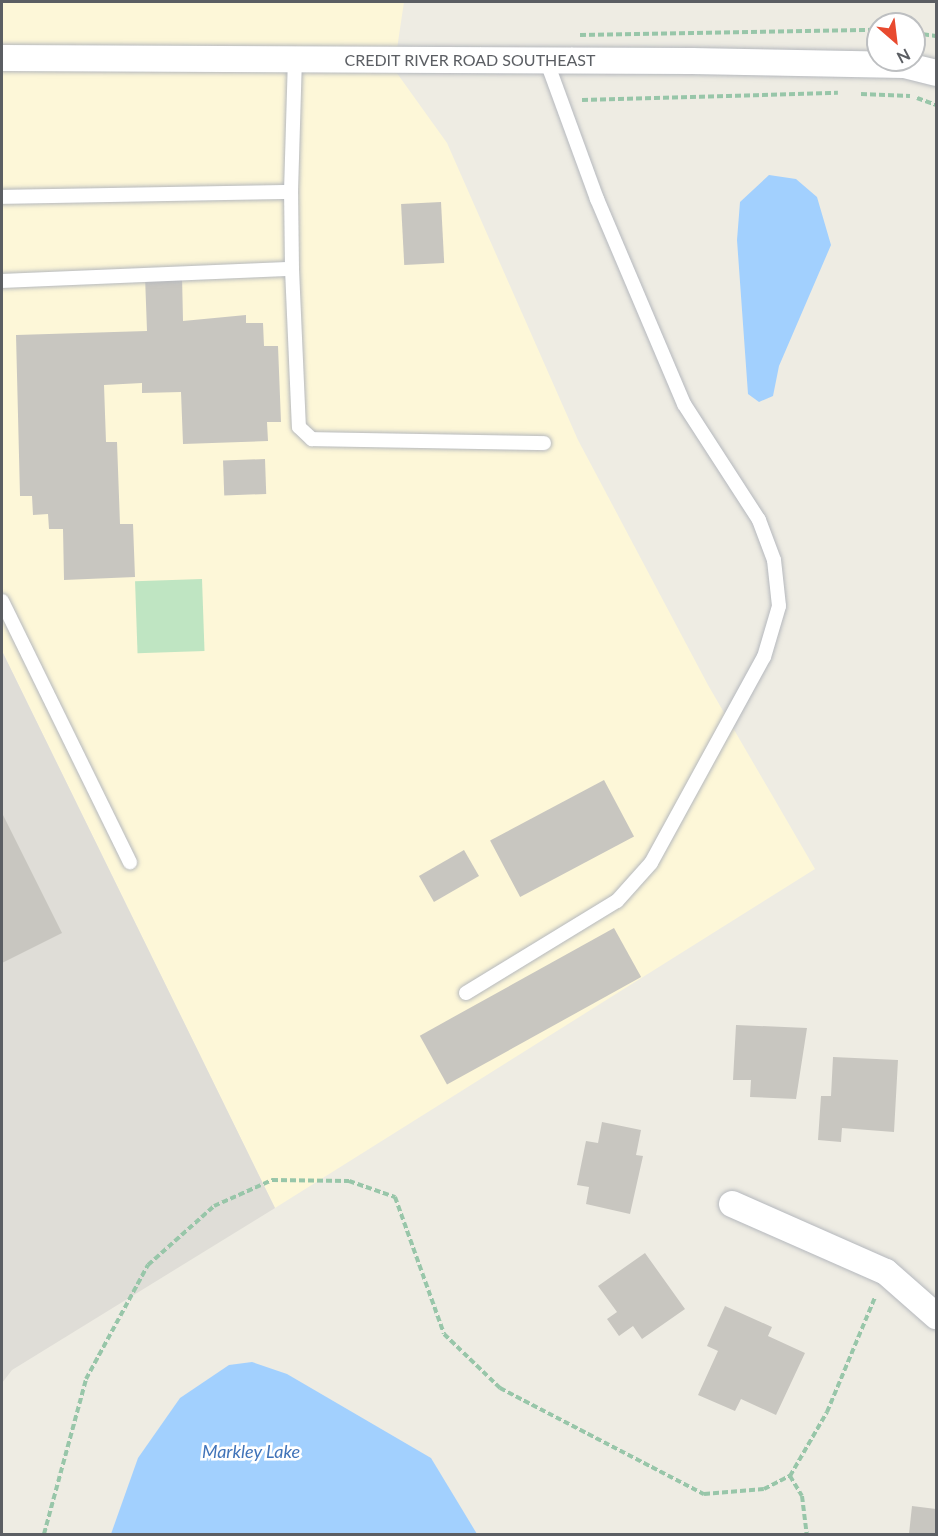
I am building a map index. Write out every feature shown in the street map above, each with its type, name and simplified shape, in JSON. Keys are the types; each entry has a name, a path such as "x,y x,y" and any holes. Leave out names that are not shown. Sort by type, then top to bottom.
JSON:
{"street":[{"name":"CREDIT RIVER ROAD SOUTHEAST","path":"2,58 546,60 904,65 936,73"},
{"path":"732,1204 886,1272 936,1316"}],"lane":[{"path":"295,59 291,192 299,427 312,439 544,443"},
{"path":"466,993 617,901 651,863 764,657 779,606 774,560 759,520 684,404 597,199 546,60"},
{"path":"2,197 291,192"},
{"path":"2,282 292,269"},
{"path":"2,601 130,862"}],"path":[{"path":"580,41 580,31 866,30"},
{"path":"561,101 845,93"},
{"path":"856,94 911,96 936,105"},
{"path":"44,1534 86,1378 148,1265 214,1206 272,1180 349,1181 395,1197 444,1334 500,1388 704,1494 764,1489 790,1476 827,1412 886,1272"},
{"path":"790,1476 802,1496 807,1534"}],"shaded area":[{"path":"2,2 404,2 394,69 447,143 578,440 708,685 815,869 275,1208 2,651"},
{"path":"2,651 275,1208 12,1370 2,1383"}],"green space":[{"path":"202,579 205,651 138,653 135,581"}],"water":[{"path":"769,175 796,179 817,197 831,245 779,366 773,396 759,402 748,394 737,240 740,202"},
{"name":"Markley Lake","path":"252,1362 287,1374 431,1458 477,1534 111,1534 138,1458 180,1398 229,1365"}],"building":[{"path":"441,202 444,263 404,265 401,204"},
{"path":"182,275 183,321 246,315 246,323 263,323 264,346 278,346 281,422 267,422 268,441 183,444 181,392 142,393 142,383 104,385 106,442 117,442 120,524 133,524 135,577 64,580 63,529 49,529 48,514 33,515 32,496 20,496 16,335 147,331 145,276"},
{"path":"265,459 266,494 224,495 223,460"},
{"path":"604,780 634,837 520,897 490,841"},
{"path":"2,813 62,933 2,963"},
{"path":"464,850 479,876 434,902 419,876"},
{"path":"614,928 641,977 447,1085 420,1036"},
{"path":"736,1025 807,1028 796,1099 750,1097 751,1080 733,1080"},
{"path":"833,1057 898,1060 894,1132 842,1128 841,1142 818,1140 821,1096 831,1096"},
{"path":"602,1122 641,1130 636,1155 643,1156 630,1214 586,1204 589,1187 577,1185 586,1141 598,1143"},
{"path":"645,1253 685,1309 642,1339 633,1326 619,1336 607,1319 617,1312 598,1286"},
{"path":"725,1306 772,1327 768,1336 805,1353 776,1415 741,1399 735,1411 698,1395 718,1351 707,1346"},
{"path":"912,1506 936,1509 936,1534 909,1534"}]}
